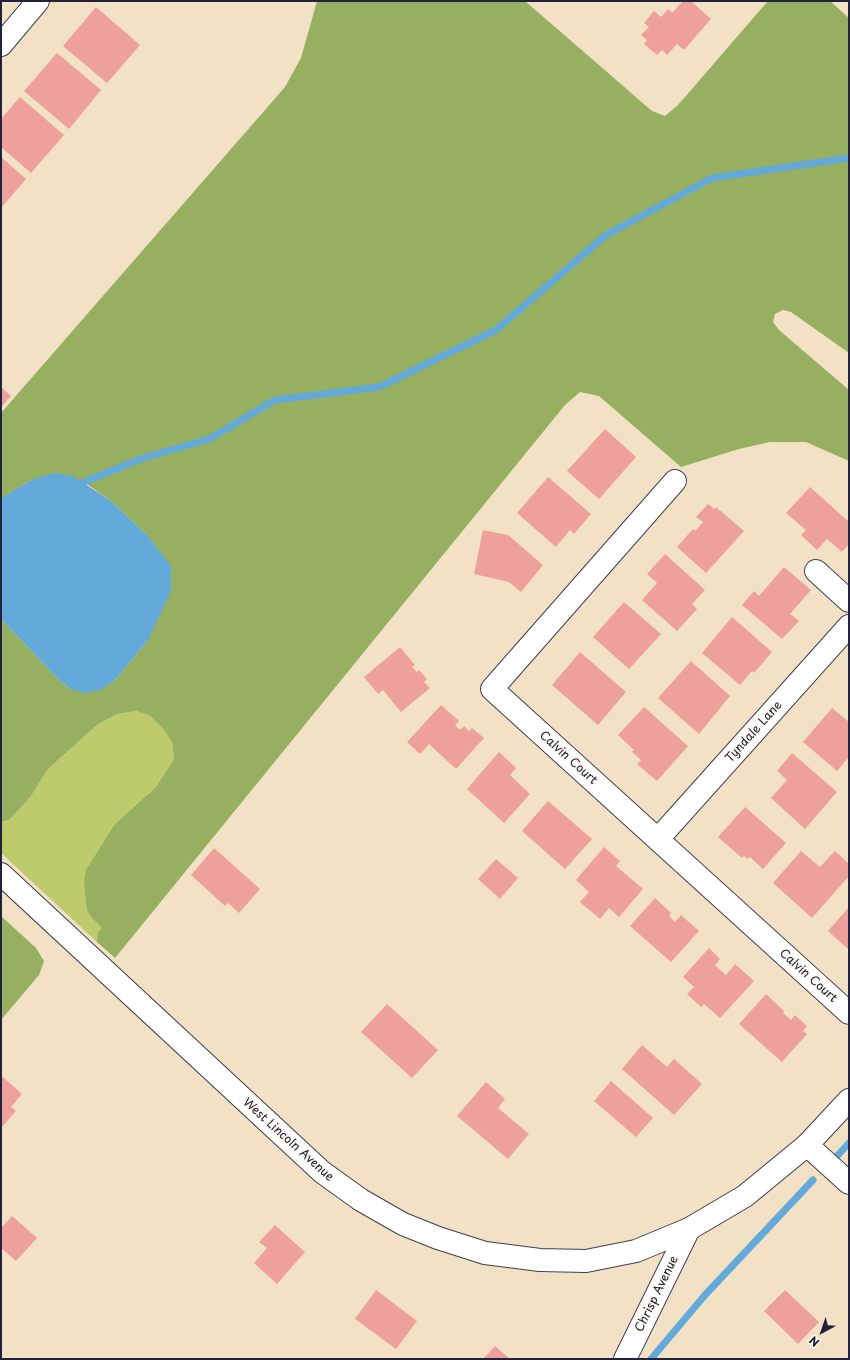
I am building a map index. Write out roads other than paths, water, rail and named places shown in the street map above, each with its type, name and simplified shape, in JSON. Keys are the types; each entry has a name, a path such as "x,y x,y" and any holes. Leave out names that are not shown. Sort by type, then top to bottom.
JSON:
{"street":[{"path":"1,45 38,1"},
{"name":"Calvin Court","path":"675,481 492,689 849,1013"},
{"path":"816,571 849,601"},
{"name":"Tyndale Lane","path":"658,839 849,626"},
{"name":"West Lincoln Avenue","path":"1,874 322,1172 361,1200 403,1224 438,1238 485,1253 540,1260 586,1261 629,1252 689,1229 745,1196 807,1145 849,1100"},
{"path":"807,1145 849,1183"},
{"name":"Chrisp Avenue","path":"625,1359 689,1229"}],"water":[{"path":"54,473 73,476 111,501 146,534 171,566 171,591 148,640 115,680 100,690 84,693 71,689 60,681 1,619 1,498 33,479"}],"waterway":[{"path":"84,482 143,458 209,439 275,400 379,387 496,330 606,235 712,178 849,158"},
{"path":"837,1156 849,1143"},
{"path":"651,1359 705,1295 813,1180"}]}
